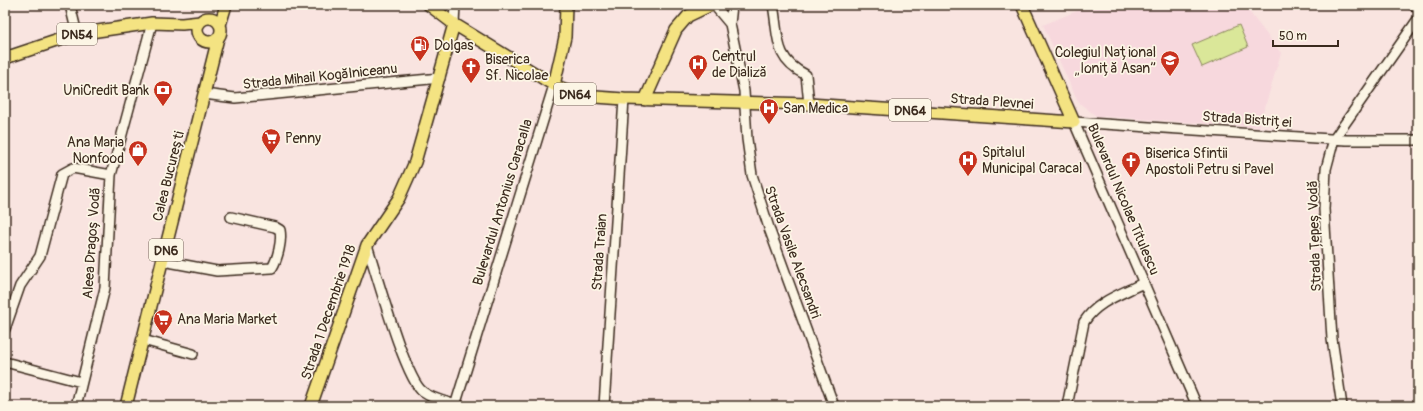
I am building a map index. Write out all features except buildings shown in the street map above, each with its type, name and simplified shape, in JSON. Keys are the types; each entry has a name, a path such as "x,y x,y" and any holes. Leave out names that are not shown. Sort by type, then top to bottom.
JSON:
{"main road":[{"name":"Strada Plevnei","path":"429,5 454,24 554,85 582,96 624,100 809,104 1074,122"},
{"name":"Bulevardul Antonius Caracalla","path":"554,85 565,37 566,5"},
{"path":"645,100 676,30 688,16 711,5"},
{"name":"Bulevardul Nicolae Titulescu","path":"1022,5 1074,122"},
{"path":"200,22 205,19 216,22 225,8"},
{"name":"DN54","path":"5,58 77,34 152,24 182,24 200,22"},
{"name":"DN6","path":"200,22 197,28 200,37"},
{"name":"DN6","path":"216,22 221,32 218,38"},
{"path":"182,24 209,42 218,38"},
{"name":"Strada 1 Decembrie 1918","path":"311,406 367,245 399,198 415,162 440,78 454,24"},
{"name":"Calea București","path":"200,37 208,52 210,69"},
{"name":"Calea București","path":"126,406 218,38"}],"street":[{"path":"70,5 77,34"},
{"name":"Strada 1 Decembrie 1918","path":"454,24 455,5"},
{"path":"714,5 730,24"},
{"path":"730,24 732,5"},
{"path":"774,5 775,27 780,50 786,62 794,69 806,75 809,104"},
{"path":"1413,5 1418,8"},
{"name":"Strada Țepeș Vodă","path":"1342,406 1332,339 1324,209 1326,169 1334,139 1418,19"},
{"name":"Aleea Dragoș Vodă","path":"76,406 105,288 111,175 152,24"},
{"name":"Strada Vasile Alecsandri","path":"730,24 746,103 748,147 756,190 834,406"},
{"name":"Strada Mihail Kogălniceanu","path":"204,94 225,98 244,98 440,78"},
{"name":"Bulevardul Antonius Caracalla","path":"457,405 554,85"},
{"name":"Strada Traian","path":"604,406 624,100"},
{"name":"Strada Bistriței","path":"1074,122 1334,139 1418,140"},
{"name":"Bulevardul Nicolae Titulescu","path":"1074,122 1197,406"},
{"name":"Aleea Dragoș Vodă","path":"5,329 20,286 27,272 40,256 62,174 73,168 111,175"},
{"path":"163,261 217,271 272,268 277,256 281,235 280,230 275,227 231,217"},
{"path":"367,245 412,379 423,392 434,398 457,405"},
{"path":"1067,406 1084,322 1090,313 1104,302 1143,283"},
{"path":"143,340 193,354"},
{"path":"5,362 81,382"}],"shaded area":[{"name":"Colegiul Național „Ioniță Asan”","path":"1091,5 1244,5 1281,53 1259,127 1096,116 1078,102 1043,25"}],"green space":[{"path":"1239,25 1248,47 1202,67 1192,45"}],"place":[{"name":"Dolgas","path":"420,62"},
{"name":"Colegiul Național „Ioniță Asan”","path":"1170,77"},
{"name":"Centrul de Dializă","path":"698,81"},
{"name":"Biserica Sf. Nicolae","path":"471,84"},
{"name":"UniCredit Bank","path":"163,107"},
{"name":"San Medica","path":"769,125"},
{"name":"Penny","path":"271,155"},
{"name":"Ana Maria Nonfood","path":"138,167"},
{"name":"Spitalul Municipal Caracal","path":"968,177"},
{"name":"Biserica Sfintii Apostoli Petru si Pavel","path":"1131,178"},
{"name":"Ana Maria Market","path":"163,336"}]}
